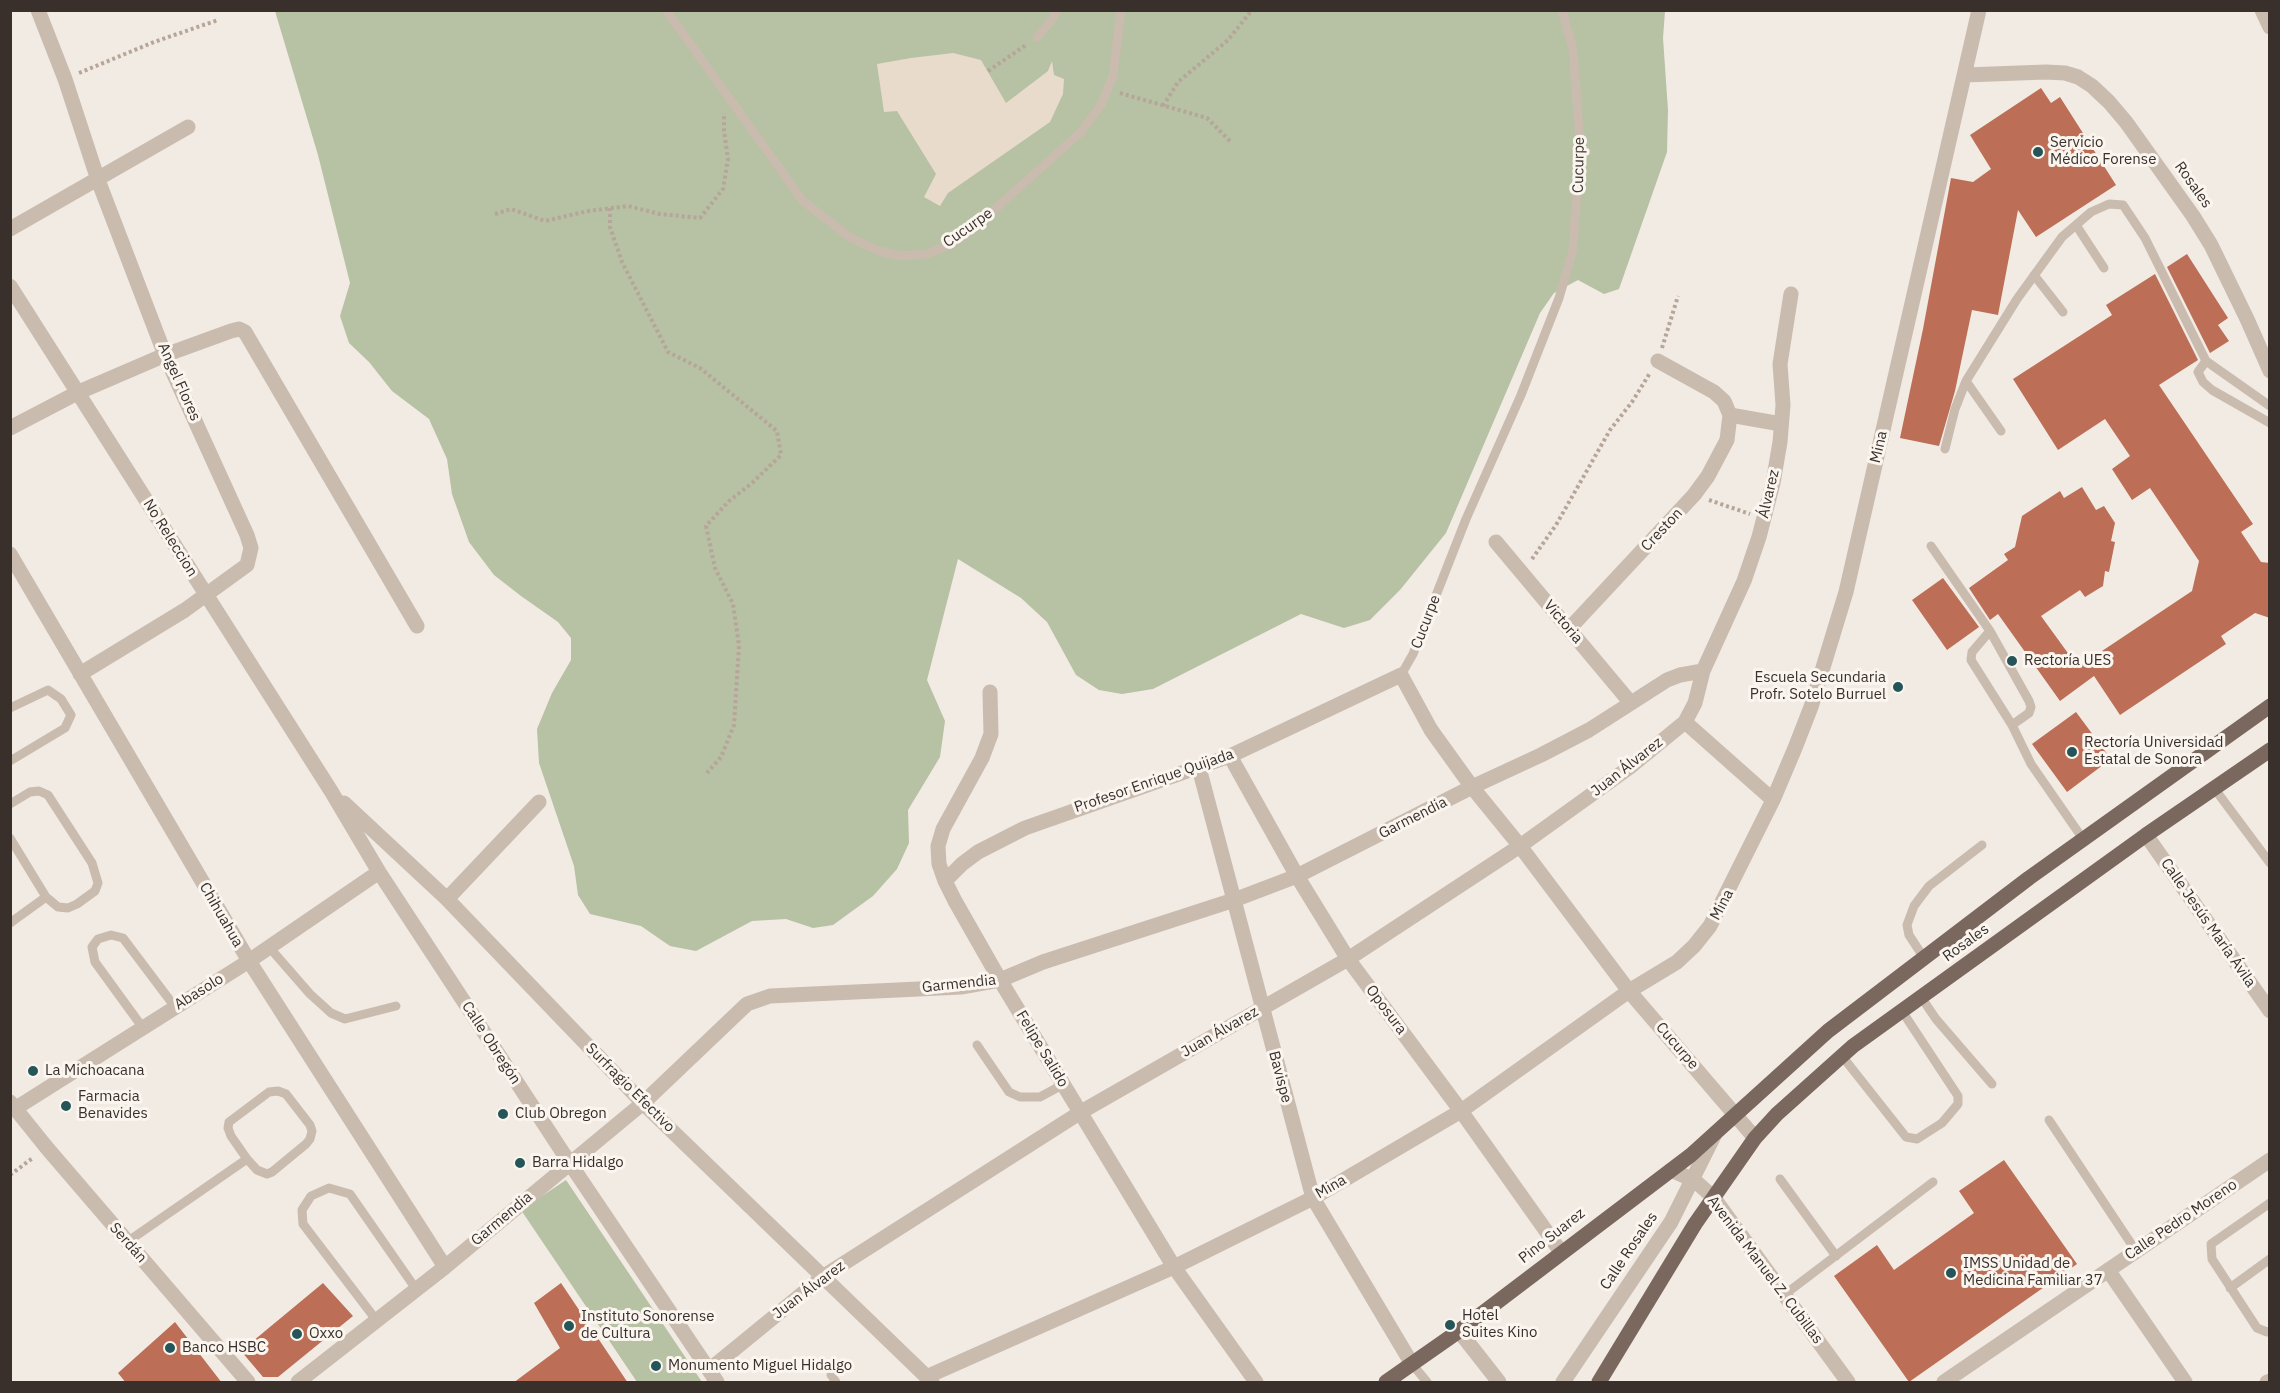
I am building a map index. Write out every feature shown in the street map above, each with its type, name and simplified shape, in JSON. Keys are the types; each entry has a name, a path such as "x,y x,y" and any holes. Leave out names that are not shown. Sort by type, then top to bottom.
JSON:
{"main road":[{"name":"Rosales","path":"1736,1114 1828,1030 2083,839 2270,706"},
{"name":"Rosales","path":"1713,1197 1755,1138 1777,1114 1842,1056 2146,835 2270,750"},
{"name":"Pino Suarez","path":"1386,1383 1459,1331 1671,1170 1736,1114"},
{"path":"1599,1383 1713,1197"}],"street":[{"name":"Angel Flores","path":"38,10 65,80 98,180 165,355 251,548 248,565 206,595 80,674"},
{"name":"Mina","path":"929,1380 1174,1267 1313,1197 1461,1111 1629,991 1677,962 1710,926 1773,800 1811,707 1846,592 1979,10"},
{"path":"2262,10 2270,27"},
{"name":"Rosales","path":"1965,75 2065,73 2085,82 2109,102 2173,188 2211,245 2270,370"},
{"path":"10,230 188,127"},
{"name":"No Releccion","path":"10,286 331,790"},
{"name":"Álvarez","path":"1697,672 1744,581 1773,483 1783,405 1780,364 1791,294"},
{"path":"10,428 79,392 165,355 222,333 238,329 245,332 417,626"},
{"path":"1658,361 1719,396 1728,407 1730,415 1781,424"},
{"name":"Creston","path":"1569,629 1694,495 1708,477 1723,449 1729,431 1730,415"},
{"name":"Victoria","path":"1496,542 1630,702"},
{"name":"Chihuahua","path":"10,554 249,961 445,1267"},
{"name":"Garmendia","path":"298,1383 445,1267 643,1103 747,1004 770,996 960,987 1000,980 1043,962 1234,900 1297,876 1472,787 1570,741 1667,680 1697,672"},
{"name":"Juan Álvarez","path":"713,1376 824,1276 1081,1112 1348,959 1520,846 1630,767 1684,722 1695,703 1697,672"},
{"name":"Profesor Enrique Quijada","path":"945,881 978,852 1025,828 1230,756 1401,675"},
{"name":"Cucurpe","path":"1401,675 1431,730 1472,787 1520,846 1629,991 1755,1138"},
{"name":"Felipe Salido","path":"990,692 991,735 982,758 943,829 938,846 939,864 945,881 954,901 1000,980 1174,1267 1256,1383"},
{"path":"1684,722 1773,800"},
{"name":"Oposura","path":"1230,756 1297,876 1348,959 1461,1111 1561,1252"},
{"name":"Bavispe","path":"1199,768 1313,1197 1412,1364"},
{"name":"Calle Obregón","path":"331,790 379,872 569,1162 713,1376"},
{"name":"Surfragio Efectivo","path":"331,790 447,898 643,1103 929,1380"},
{"path":"447,898 539,802"},
{"name":"Calle Jesús María Ávila","path":"2146,835 2270,1011"},
{"name":"Abasolo","path":"13,1105 249,961 379,872"},
{"name":"Serdán","path":"13,1105 248,1383"},
{"name":"Calle Rosales","path":"1563,1383 1671,1222 1715,1134"},
{"name":"Calle Pedro Moreno","path":"1944,1383 2270,1160"},
{"name":"Avenida Manuel Z. Cubillas","path":"1671,1170 1694,1180 1713,1197 1848,1383"},
{"path":"2108,1270 2185,1383"},
{"path":"1459,1331 1499,1383"}],"lane":[{"name":"Cucurpe","path":"666,10 804,201 851,238 879,251 902,256 927,254 951,244 976,226 1080,132 1101,105 1113,76 1121,10"},
{"path":"1036,38 1052,20 1057,10"},
{"name":"Cucurpe","path":"1401,675 1413,654 1466,519 1521,395 1559,298 1573,250 1578,202 1580,132 1573,49 1562,10"},
{"path":"1945,449 1955,409 1966,381 2017,299 2062,237 2091,212 2109,204 2122,205 2145,238 2206,361 2270,406"},
{"path":"2076,225 2104,268"},
{"path":"2034,275 2062,312"},
{"path":"2206,361 2198,372 2203,382 2270,423"},
{"path":"1966,381 2001,431"},
{"path":"1931,546 1990,631 2031,707 2029,713 2012,725"},
{"path":"1990,631 1972,652 1971,660 2012,725 2031,764 2083,839"},
{"path":"10,708 48,690 61,699 71,715 65,728 10,761"},
{"path":"2214,788 2270,863"},
{"path":"10,804 30,792 39,791 48,795 96,872 98,883 95,891 68,908 58,907 46,897 10,838"},
{"path":"1924,958 1909,935 1907,925 1914,906 1929,886 1982,845"},
{"path":"10,922 46,897"},
{"path":"142,1028 95,962 92,948 98,939 111,935 123,938 175,1007"},
{"path":"269,947 310,994 331,1013 345,1019 396,1006"},
{"path":"1921,997 1936,1019 1992,1084"},
{"path":"1842,1056 1906,1137 1917,1139 1942,1123 1958,1104 1958,1096 1902,1011"},
{"path":"977,1045 1009,1092 1020,1097 1040,1097 1064,1084"},
{"path":"278,1091 286,1094 310,1125 312,1131 310,1139 272,1172 262,1173 248,1159 231,1136 228,1128 229,1122 269,1092 278,1091"},
{"path":"2049,1120 2136,1251"},
{"path":"127,1242 248,1159"},
{"path":"1779,1179 1836,1256"},
{"path":"1784,1295 1933,1182"},
{"path":"377,1321 303,1224 302,1210 311,1196 328,1188 350,1194 416,1289"},
{"path":"2270,1203 2211,1244 2212,1259 2257,1328 2270,1331"},
{"path":"2230,1288 2270,1259"},
{"path":"1412,1364 1427,1383"}],"path":[{"path":"1163,106 1178,82 1228,40 1252,10"},
{"path":"65,80 154,42 218,20"},
{"path":"988,71 1036,38"},
{"path":"1107,90 1207,118 1231,142"},
{"path":"495,214 511,209 545,221 628,206 660,214 700,218 723,189 728,159 724,131 724,92"},
{"path":"610,208 610,227 622,262 668,352 700,368 777,431 781,455 729,501 706,526 715,568 733,603 739,646 734,725 721,757 707,773"},
{"path":"1521,574 1556,525 1610,430 1637,396 1658,361 1678,296"},
{"path":"1694,495 1764,519"},
{"path":"10,1175 47,1148"}],"green space":[{"path":"275,11 1665,11 1663,38 1668,110 1667,152 1619,289 1604,294 1578,280 1554,293 1540,313 1446,533 1400,590 1370,620 1344,628 1301,614 1153,689 1122,694 1099,690 1076,675 1047,622 1021,598 958,559 927,680 945,721 940,757 908,810 909,843 897,869 873,896 833,925 813,928 786,919 752,921 696,951 670,946 641,926 590,914 578,895 574,866 539,763 537,729 552,693 571,660 571,638 558,622 494,575 469,542 452,494 447,459 429,419 392,391 369,362 349,343 340,316 350,283 318,155"},
{"path":"566,1180 702,1382 637,1382 521,1210"}],"shaded area":[{"path":"953,53 981,60 1006,103 1048,71 1052,61 1054,75 1064,79 1063,94 1050,122 948,193 940,206 924,197 936,174 897,111 884,112 877,64"}],"building":[{"path":"2041,88 2051,103 2060,97 2116,185 2036,237 2018,210 1998,315 1972,310 1955,391 1939,446 1900,438 1951,178 1973,182 1991,169 1970,135"},
{"path":"2187,254 2228,318 2218,325 2229,341 2210,353 2167,267"},
{"path":"2155,274 2198,360 2159,385 2253,524 2241,532 2261,562 2270,563 2270,618 2255,613 2221,636 2226,644 2120,715 2094,676 2060,701 1998,614 1990,620 1969,588 2008,560 2004,554 2015,547 2022,516 2060,491 2064,498 2082,487 2096,510 2104,506 2115,523 2111,541 2115,542 2109,572 2105,571 2103,586 2085,597 2080,590 2041,616 2078,667 2192,591 2199,561 2150,488 2132,500 2112,469 2130,456 2105,419 2058,450 2013,379 2112,315 2106,305"},
{"path":"1943,578 1979,627 1947,650 1912,600"},
{"name":"Rectoría Universidad Estatal de Sonora","path":"2076,712 2111,759 2067,792 2032,744"},
{"name":"IMSS Unidad de Medicina Familiar 37","path":"2004,1160 2077,1264 1909,1382 1834,1276 1877,1245 1894,1270 1974,1213 1959,1191"},
{"name":"Oxxo","path":"323,1283 353,1316 278,1377 263,1377 241,1351"},
{"name":"Instituto Sonorense de Cultura","path":"561,1283 628,1383 513,1383 560,1348 534,1303"},
{"name":"Banco HSBC","path":"175,1322 222,1383 126,1383 118,1373"}],"place":[{"name":"Servicio Médico Forense","path":"2038,152"},
{"name":"Rectoría UES","path":"2012,661"},
{"name":"Escuela Secundaria Profr. Sotelo Burruel","path":"1898,687"},
{"name":"Rectoría Universidad Estatal de Sonora","path":"2072,752"},
{"name":"La Michoacana","path":"33,1071"},
{"name":"Farmacia Benavides","path":"66,1106"},
{"name":"Club Obregon","path":"503,1114"},
{"name":"Barra Hidalgo","path":"520,1163"},
{"name":"IMSS Unidad de Medicina Familiar 37","path":"1951,1273"},
{"name":"Hotel Suites Kino","path":"1450,1325"},
{"name":"Instituto Sonorense de Cultura","path":"569,1326"},
{"name":"Oxxo","path":"297,1334"},
{"name":"Banco HSBC","path":"170,1348"},
{"name":"Monumento Miguel Hidalgo","path":"656,1366"}]}
